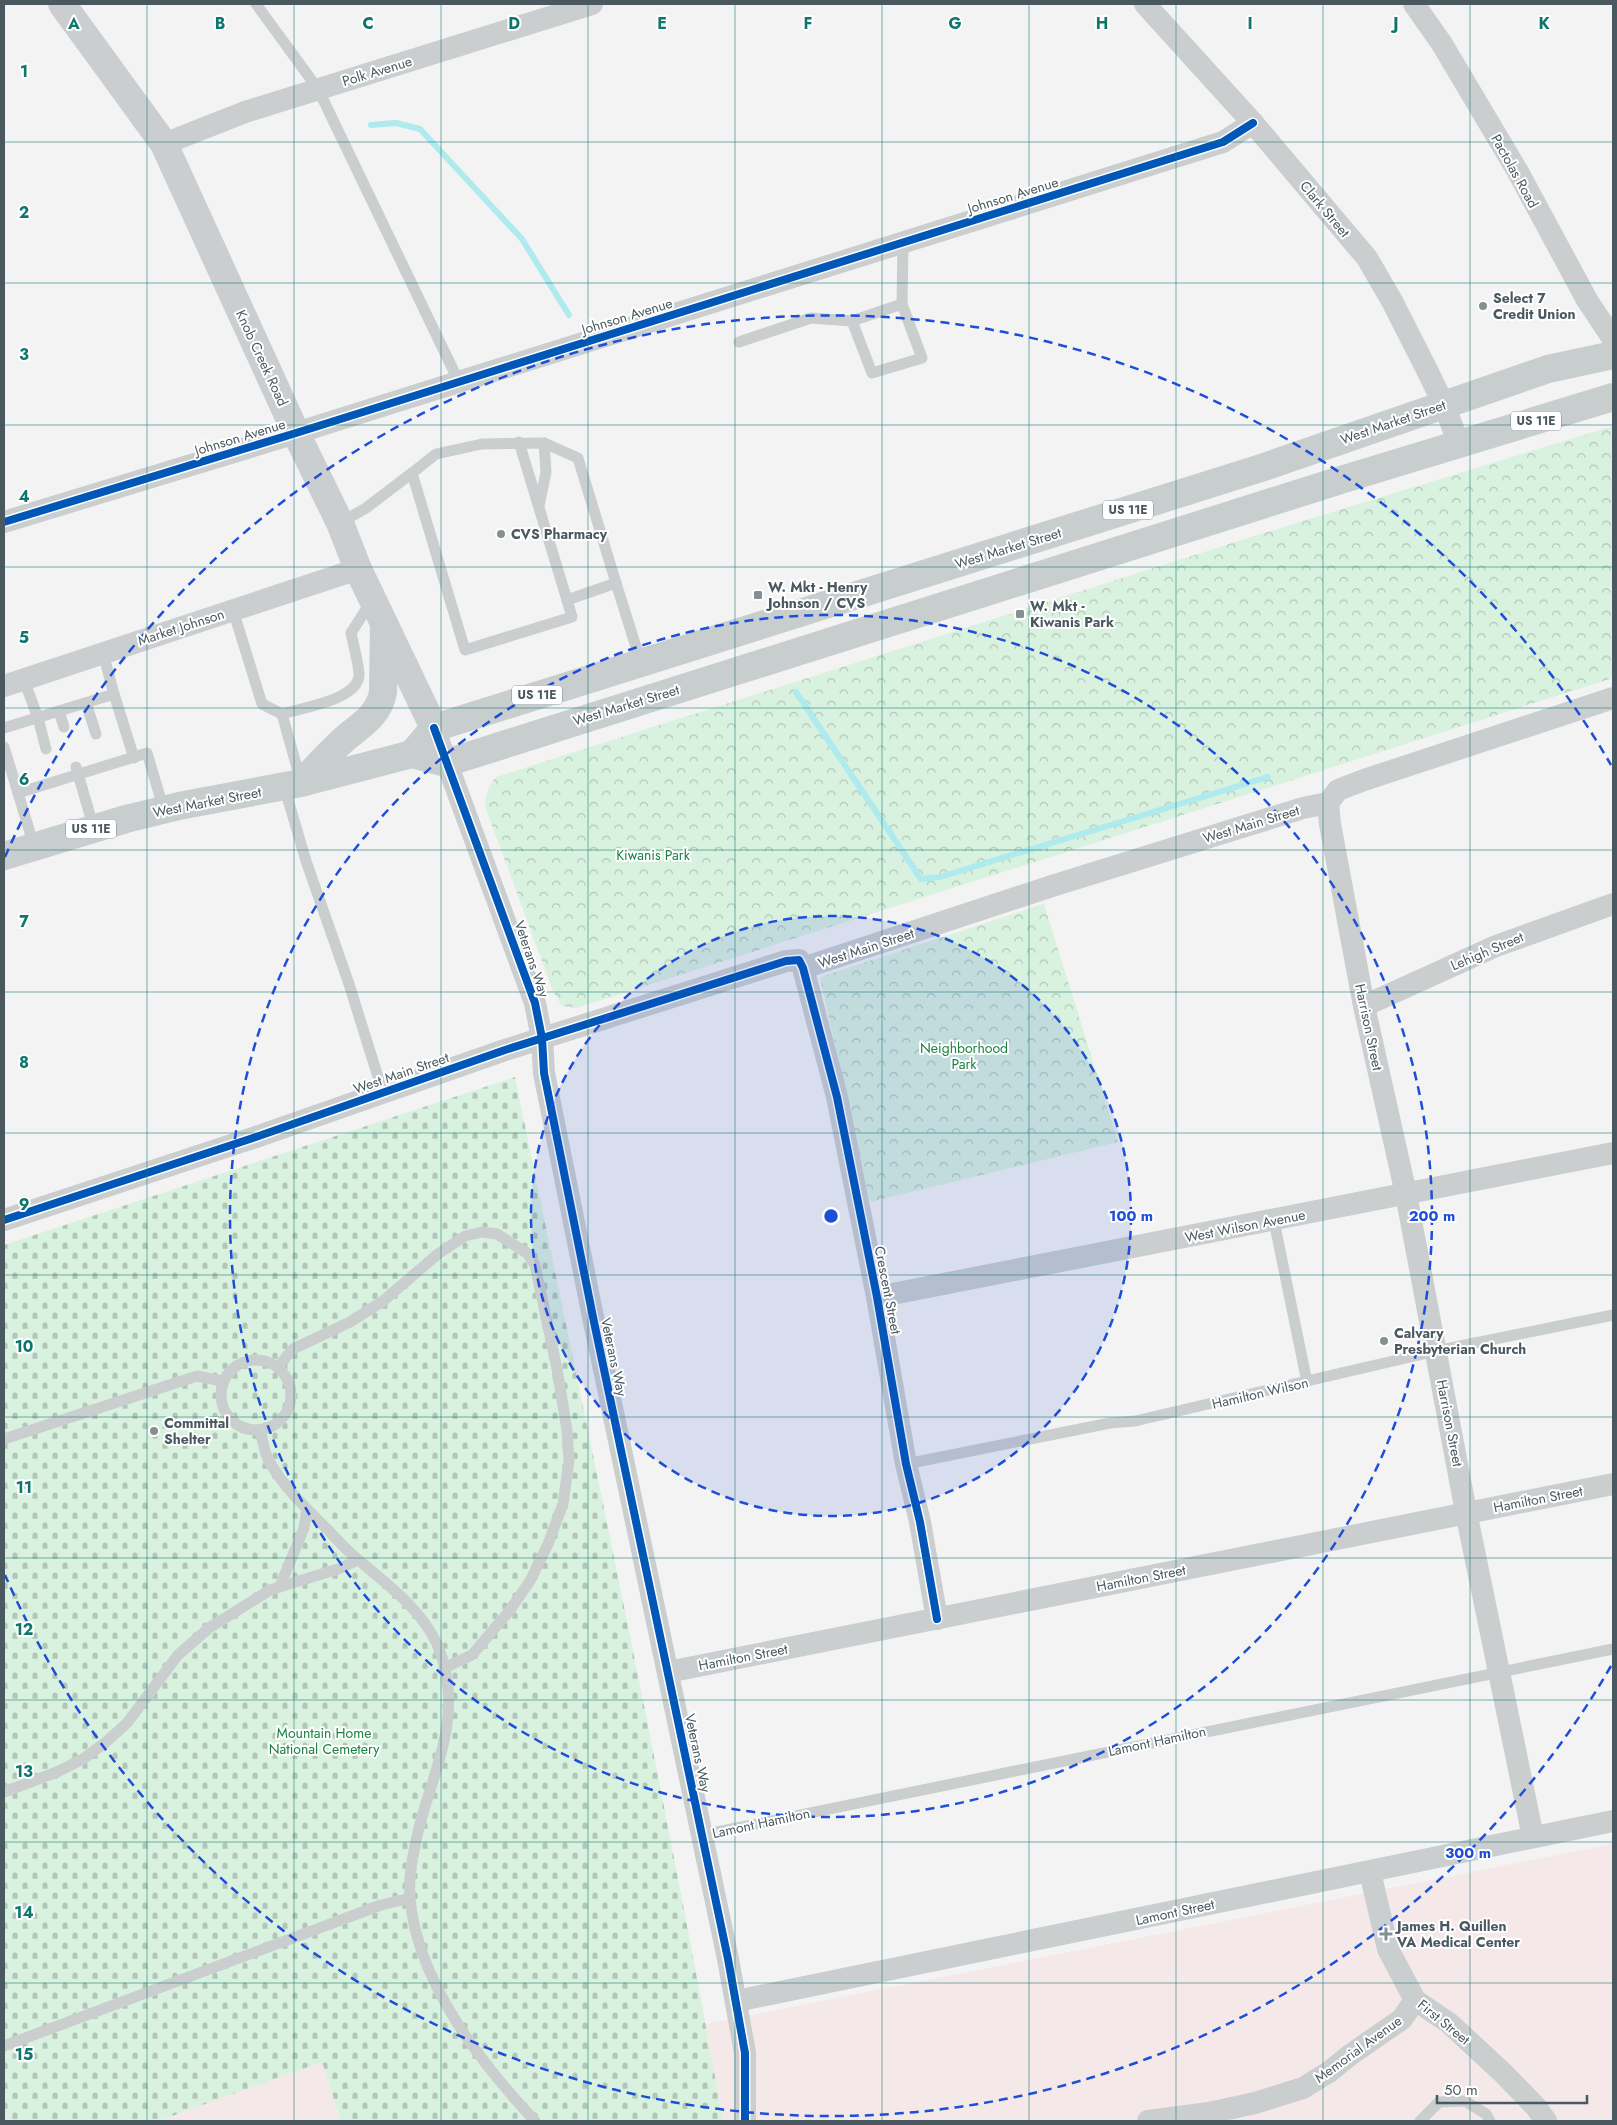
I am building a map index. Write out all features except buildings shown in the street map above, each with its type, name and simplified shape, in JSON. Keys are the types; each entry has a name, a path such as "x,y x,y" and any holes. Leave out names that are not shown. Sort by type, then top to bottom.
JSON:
{"main road":[{"name":"Knob Creek Road","path":"62,4 164,144 296,433 340,523 358,569 434,728"},
{"name":"West Market Street","path":"434,728 1261,468 1548,369 1613,355"},
{"name":"West Market Street","path":"4,856 94,828 164,810 293,785 412,754 446,763 1613,397"},
{"path":"293,785 348,736 364,725 381,702 384,683 384,624"},
{"path":"412,754 434,728"}],"street":[{"name":"Polk Avenue","path":"164,144 244,112 592,4"},
{"name":"Clark Street","path":"1145,4 1253,123 1367,258 1392,301 1444,405 1459,444"},
{"name":"Pactolas Road","path":"1414,4 1442,44 1518,172 1587,300 1613,339"},
{"name":"Johnson Avenue","path":"4,522 296,433 1223,142 1253,123"},
{"name":"Market Johnson","path":"14,683 358,569"},
{"name":"West Main Street","path":"4,1220 542,1038 786,961 798,960 803,968 1116,866 1304,808 1328,803 1338,790 1364,780 1613,698"},
{"name":"Veterans Way","path":"434,728 535,1002 542,1038 544,1072 592,1313 736,2001 745,2053 745,2121"},
{"name":"Harrison Street","path":"1328,803 1333,844 1364,1006 1406,1194 1466,1512 1533,1837"},
{"name":"Lehigh Street","path":"1364,1006 1496,946 1613,904"},
{"name":"Crescent Street","path":"803,968 837,1097 877,1298 906,1464 920,1522 938,1619"},
{"name":"West Wilson Avenue","path":"877,1298 1613,1153"},
{"name":"Hamilton Street","path":"668,1672 1613,1484"},
{"name":"Lamont Street","path":"736,2001 1613,1821"},
{"name":"First Street","path":"1370,1872 1388,1949 1415,2000 1449,2023 1503,2073 1536,2107 1546,2121"},
{"name":"Memorial Avenue","path":"1148,2121 1209,2113 1256,2103 1303,2088 1329,2072 1402,2019 1415,2000"}],"lane":[{"path":"256,4 318,89 459,382"},
{"path":"852,321 872,373 922,358 902,304 903,243"},
{"path":"739,342 811,318 852,321 902,304"},
{"path":"340,523 366,508 436,454 482,444 519,442 544,443 578,458 641,663"},
{"path":"412,473 465,650 572,617 519,442"},
{"path":"538,508 546,472 544,443"},
{"path":"567,600 616,583"},
{"path":"233,610 262,704 282,714 338,698 357,683 359,674 350,633 372,599"},
{"path":"103,653 134,758"},
{"path":"14,683 38,718 46,749"},
{"path":"4,728 114,694"},
{"path":"86,703 96,734"},
{"path":"59,711 64,727"},
{"path":"282,714 306,860 384,1092"},
{"path":"4,746 34,846"},
{"path":"18,793 54,777 104,762 134,758 147,753 164,810"},
{"path":"77,770 94,828"},
{"path":"1274,1221 1307,1382"},
{"path":"278,1367 292,1349 350,1322 383,1302 438,1254 466,1236 482,1232 497,1234 527,1253 535,1265 557,1369 567,1430 569,1462 563,1504 548,1544 530,1581 510,1610 472,1655 444,1668"},
{"name":"Hamilton Wilson","path":"906,1464 1110,1423 1135,1421 1436,1352 1613,1315"},
{"path":"257,1359 278,1367 286,1375 292,1397 289,1408 283,1418 274,1426 260,1430 241,1428 232,1422 225,1413 221,1403 220,1392 222,1382 228,1372 246,1360 257,1359"},
{"path":"4,1439 196,1376 222,1382"},
{"path":"260,1430 268,1459 296,1498 358,1560 392,1587 419,1614 436,1643 444,1668 448,1701 446,1736 418,1832 411,1873 410,1898 413,1919 427,1963 448,2009 477,2054 498,2081 535,2121"},
{"path":"280,1586 304,1528 307,1509"},
{"path":"4,1792 57,1772 83,1759 106,1742 128,1723 178,1655 210,1628 270,1590 338,1569 358,1560"},
{"name":"Lamont Hamilton","path":"702,1835 1613,1648"},
{"path":"4,2046 381,1905 410,1898"},
{"path":"1420,2121 1439,2102 1465,2101 1486,2114 1490,2121"}],"shaded area":[{"name":"James H. Quillen VA Medical Center","path":"1613,1844 1613,2121 723,2121 706,2024"},
{"path":"322,2062 341,2121 158,2121"}],"green space":[{"name":"Kiwanis Park","path":"1613,426 1613,678 576,1008 562,1006 553,991 486,809 487,792 496,777 1264,533"},
{"name":"Neighborhood Park","path":"1044,904 1118,1142 870,1202 820,977"},
{"name":"Mountain Home National Cemetery","path":"515,1077 649,1729 723,2121 341,2121 322,2062 158,2121 4,2121 4,1245"}],"waterway":[{"path":"371,125 396,123 420,129 522,239 569,315"},
{"path":"796,692 921,879 940,877 1268,777"}],"cycle path":[{"path":"4,522 296,433 1223,142 1253,123"},
{"path":"434,728 535,1003 542,1038 544,1073 594,1322 728,1959 745,2053 745,2121"},
{"path":"4,1220 253,1138 505,1050 786,961 799,960 803,968 837,1097 877,1297 906,1464 920,1522 937,1619"}],"place":[{"name":"Select 7 Credit Union","path":"1483,306"},
{"name":"CVS Pharmacy","path":"501,534"},
{"name":"W. Mkt - Henry Johnson / CVS","path":"758,595"},
{"name":"W. Mkt - Kiwanis Park","path":"1020,614"},
{"name":"Calvary Presbyterian Church","path":"1384,1341"},
{"name":"Committal Shelter","path":"154,1431"},
{"name":"James H. Quillen VA Medical Center","path":"1386,1934"}]}
